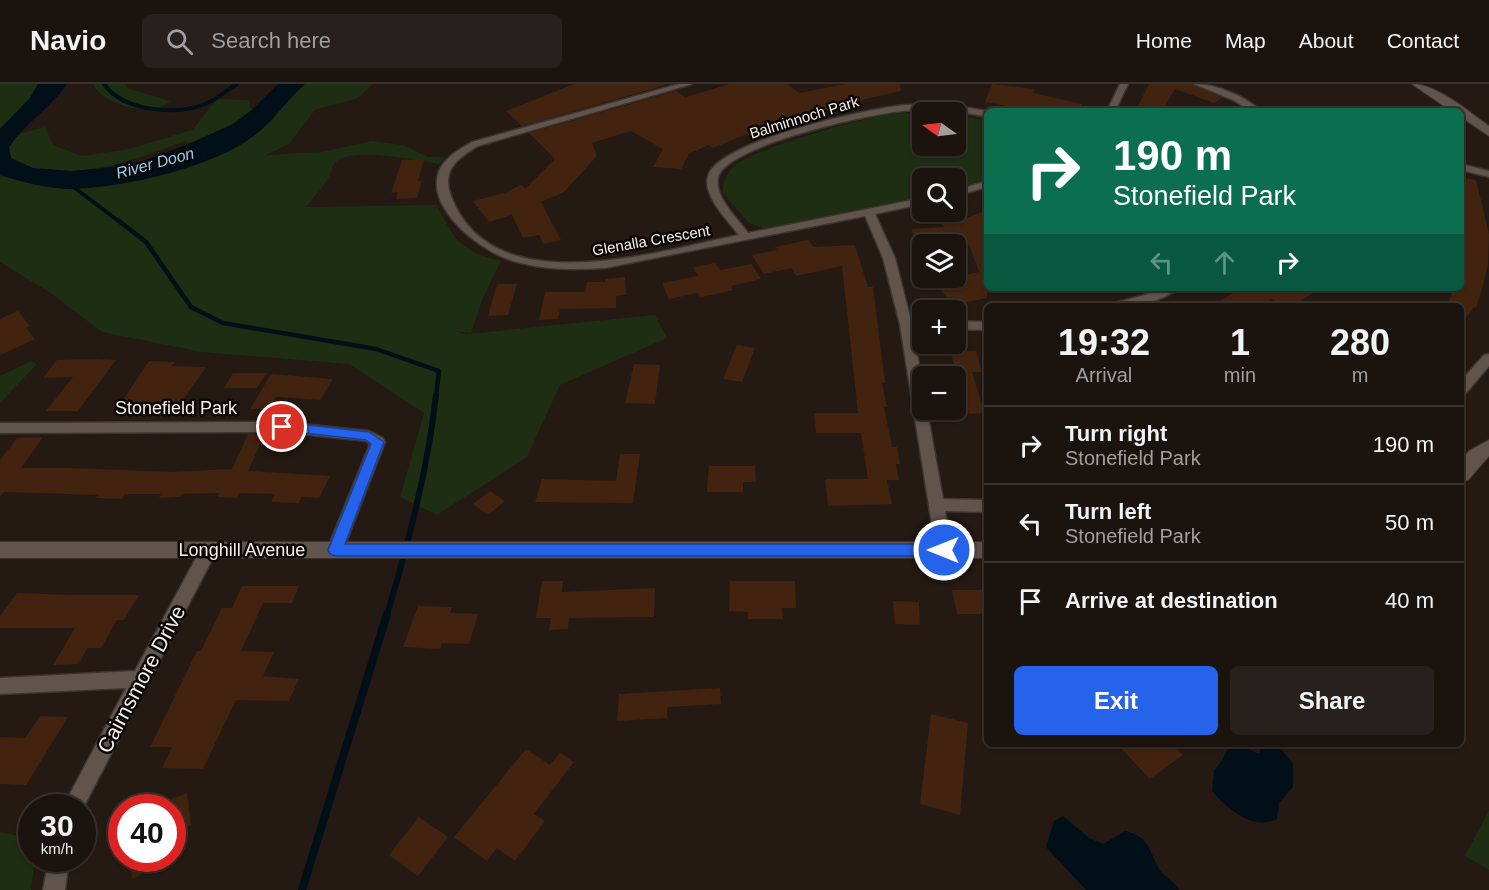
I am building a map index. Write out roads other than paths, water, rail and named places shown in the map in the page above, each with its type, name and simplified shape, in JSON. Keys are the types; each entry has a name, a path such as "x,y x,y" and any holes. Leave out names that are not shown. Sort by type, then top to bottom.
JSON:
{"street":[{"name":"Glenalla Crescent","path":"688,84 475,144 454,158 446,167 442,184 445,195 459,221 480,242 516,259 572,267 605,265 912,203"},
{"path":"1112,108 1124,84"},
{"path":"1198,84 1236,98 1252,108"},
{"path":"1418,84 1454,108"},
{"name":"Balminnoch Park","path":"746,237 716,196 712,186 713,175 718,166 737,153 822,125 880,111 928,108 984,114"},
{"path":"1464,115 1489,132"},
{"path":"1464,168 1489,174"},
{"path":"966,190 984,185"},
{"path":"869,213 889,258 906,324 944,550"},
{"path":"1130,303 1165,291"},
{"path":"906,324 912,324"},
{"path":"966,326 984,326"},
{"path":"1464,387 1489,358"},
{"name":"Stonefield Park","path":"0,428 282,427 369,436 378,442 335,550"},
{"path":"1464,472 1476,456 1489,447"},
{"path":"936,505 984,506"},
{"name":"Longhill Avenue","path":"0,550 984,550"},
{"name":"Cairnsmore Drive","path":"80,794 209,550"},
{"path":"0,686 141,679"},
{"path":"54,890 57,872"}],"water":[{"name":"River Doon","path":"38,84 67,84 61,93 15,138 9,147 11,158 33,168 72,171 133,165 233,124 252,110 278,84 305,84 261,130 221,155 171,173 118,184 72,189 36,185 0,175 0,129 30,98"},
{"path":"1229,747 1244,747 1259,754 1261,747 1279,747 1293,764 1293,787 1279,803 1277,819 1268,822 1250,820 1225,805 1212,791 1214,771"},
{"path":"1063,816 1089,838 1103,844 1125,831 1139,837 1148,846 1161,872 1179,890 1086,890 1046,847 1054,821"}],"waterway":[{"path":"104,84 124,100 150,109 165,110 193,108 205,104 237,84"},
{"path":"71,185 121,223"},
{"path":"119,221 146,242 191,307 223,323 376,349 439,371 436,396"},
{"path":"387,615 416,506 428,451 436,395"},
{"path":"302,890 387,614"}]}
